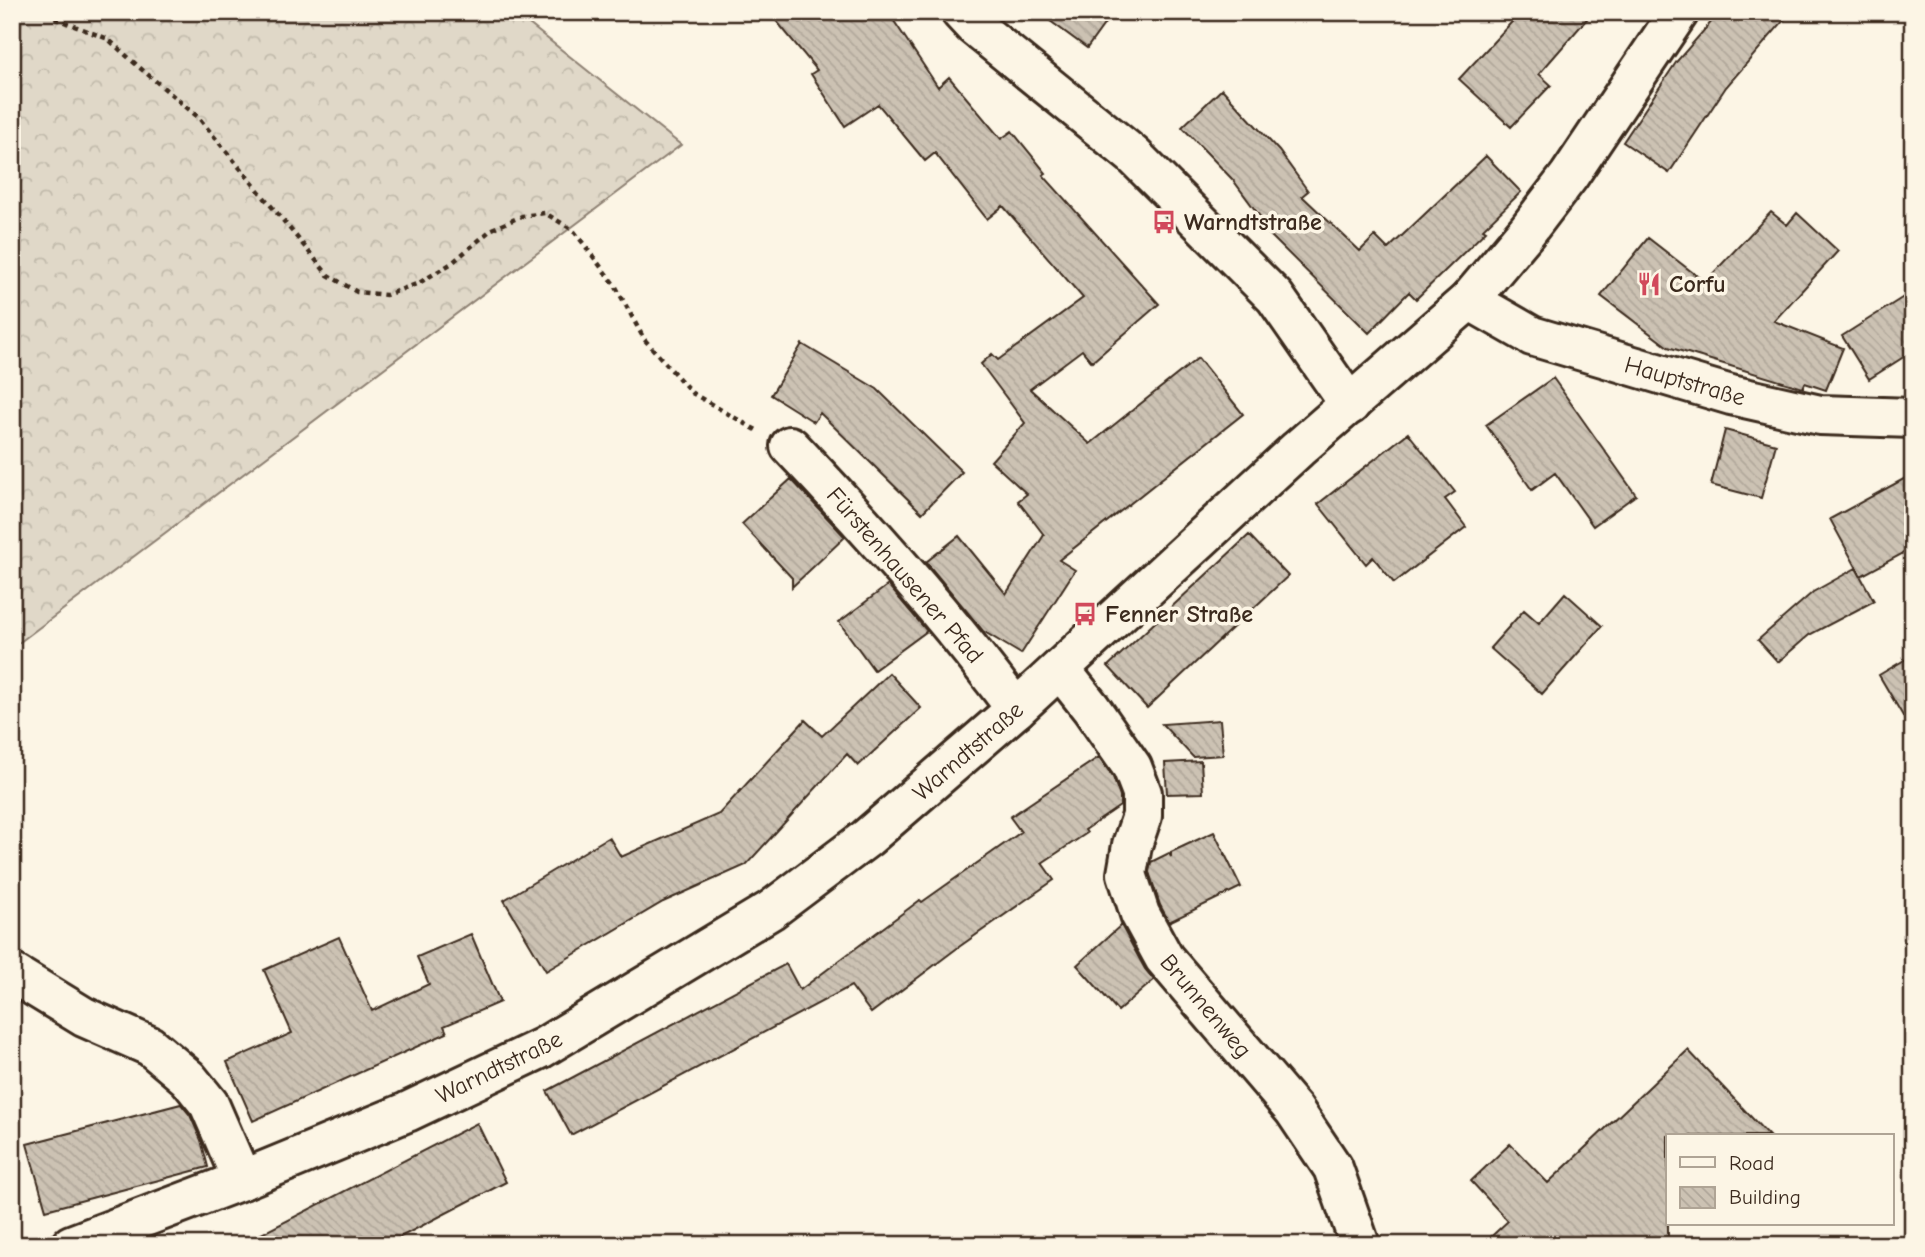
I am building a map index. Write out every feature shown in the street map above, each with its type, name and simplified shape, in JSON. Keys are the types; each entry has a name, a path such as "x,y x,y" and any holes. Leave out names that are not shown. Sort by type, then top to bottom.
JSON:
{"street":[{"path":"961,12 974,26 1133,155 1275,297 1350,405"},
{"name":"Warndtstraße","path":"72,1245 242,1180 407,1112 542,1048 771,909 867,838 1016,709 1298,449 1469,300 1569,176 1679,12"},
{"name":"Hauptstraße","path":"1469,300 1532,336 1731,395 1820,415 1913,418"},
{"name":"Fürstenhausener Pfad","path":"790,446 869,529 979,659 1016,709"},
{"name":"Brunnenweg","path":"1060,669 1132,767 1142,793 1142,816 1132,845 1127,874 1140,914 1164,958 1294,1110 1333,1168 1360,1245"},
{"path":"12,973 85,1017 150,1046 188,1078 209,1104 242,1180"}],"path":[{"path":"47,12 54,18 108,39 198,117 328,275 357,292 386,295 419,283 452,262 492,229 522,216 545,213 573,230 616,287 644,339 692,393 743,425 790,446"}],"green space":[{"path":"12,12 514,12 681,145 12,648"}],"building":[{"path":"769,12 888,12 938,87 949,77 1001,139 1012,131 1046,173 1043,175 1159,304 1092,362 1082,350 1030,389 1090,444 1198,358 1243,414 1059,560 1075,570 1021,654 983,631 926,562 959,536 1006,594 1044,535 1018,501 1027,494 991,461 1025,423 981,364 992,354 998,360 1083,298 1003,206 987,219 935,153 925,161 878,104 845,126 811,74 817,70"},
{"path":"1038,12 1113,12 1087,48"},
{"path":"1521,12 1593,12 1539,74 1551,85 1511,127 1459,79"},
{"path":"1720,12 1791,12 1726,87 1669,173 1623,142 1677,61"},
{"path":"1222,89 1279,151 1308,191 1302,196 1360,251 1375,236 1388,249 1486,156 1521,192 1483,229 1486,231 1416,299 1409,292 1369,333 1260,225 1264,222 1233,180 1182,127"},
{"path":"1771,212 1787,225 1797,213 1838,251 1774,321 1843,348 1826,390 1805,383 1803,388 1668,347 1601,296 1648,238 1705,282"},
{"path":"1913,291 1913,351 1869,379 1842,336"},
{"path":"802,344 877,389 962,472 922,513 820,413 814,422 771,395"},
{"path":"1553,378 1636,495 1593,526 1555,473 1532,490 1486,425"},
{"path":"1725,430 1776,444 1761,498 1711,485"},
{"path":"1408,433 1455,492 1445,499 1466,527 1394,583 1373,557 1366,564 1318,504"},
{"path":"1913,474 1913,548 1861,576 1830,519"},
{"path":"791,479 845,537 792,587 792,578 742,524"},
{"path":"1249,535 1288,576 1147,708 1108,666"},
{"path":"1856,568 1874,601 1809,635 1778,662 1758,640 1813,592"},
{"path":"888,585 927,631 874,670 839,622"},
{"path":"1565,593 1602,626 1542,694 1490,648 1524,610 1539,623"},
{"path":"1913,655 1913,733 1879,675"},
{"path":"889,673 921,708 858,766 847,754 746,865 663,902 546,971 504,900 609,837 621,857 719,814 805,720 822,736"},
{"path":"1220,720 1223,755 1193,757 1162,724"},
{"path":"1099,757 1113,777 1120,797 1120,806 1085,830 1087,833 1042,863 1054,880 871,1013 851,986 571,1135 547,1091 786,964 800,990 920,900 922,902 1021,832 1010,817"},
{"path":"1201,761 1203,793 1167,794 1165,763"},
{"path":"1214,832 1241,887 1169,922 1149,872 1151,862 1169,853 1171,857 1171,852"},
{"path":"1121,925 1154,980 1118,1011 1077,965"},
{"path":"471,934 500,1002 444,1026 447,1033 253,1121 227,1062 292,1033 264,970 339,937 372,1011 429,984 417,957"},
{"path":"1688,1050 1767,1134 1666,1134 1668,1245 1482,1245 1508,1221 1471,1181 1510,1144 1548,1183"},
{"path":"181,1104 190,1115 201,1140 208,1167 46,1210 27,1144"},
{"path":"477,1123 506,1182 385,1245 240,1245"}],"place":[{"name":"Warndtstraße","path":"1164,222"},
{"name":"Corfu","path":"1649,284"},
{"name":"Fenner Straße","path":"1085,614"}]}
